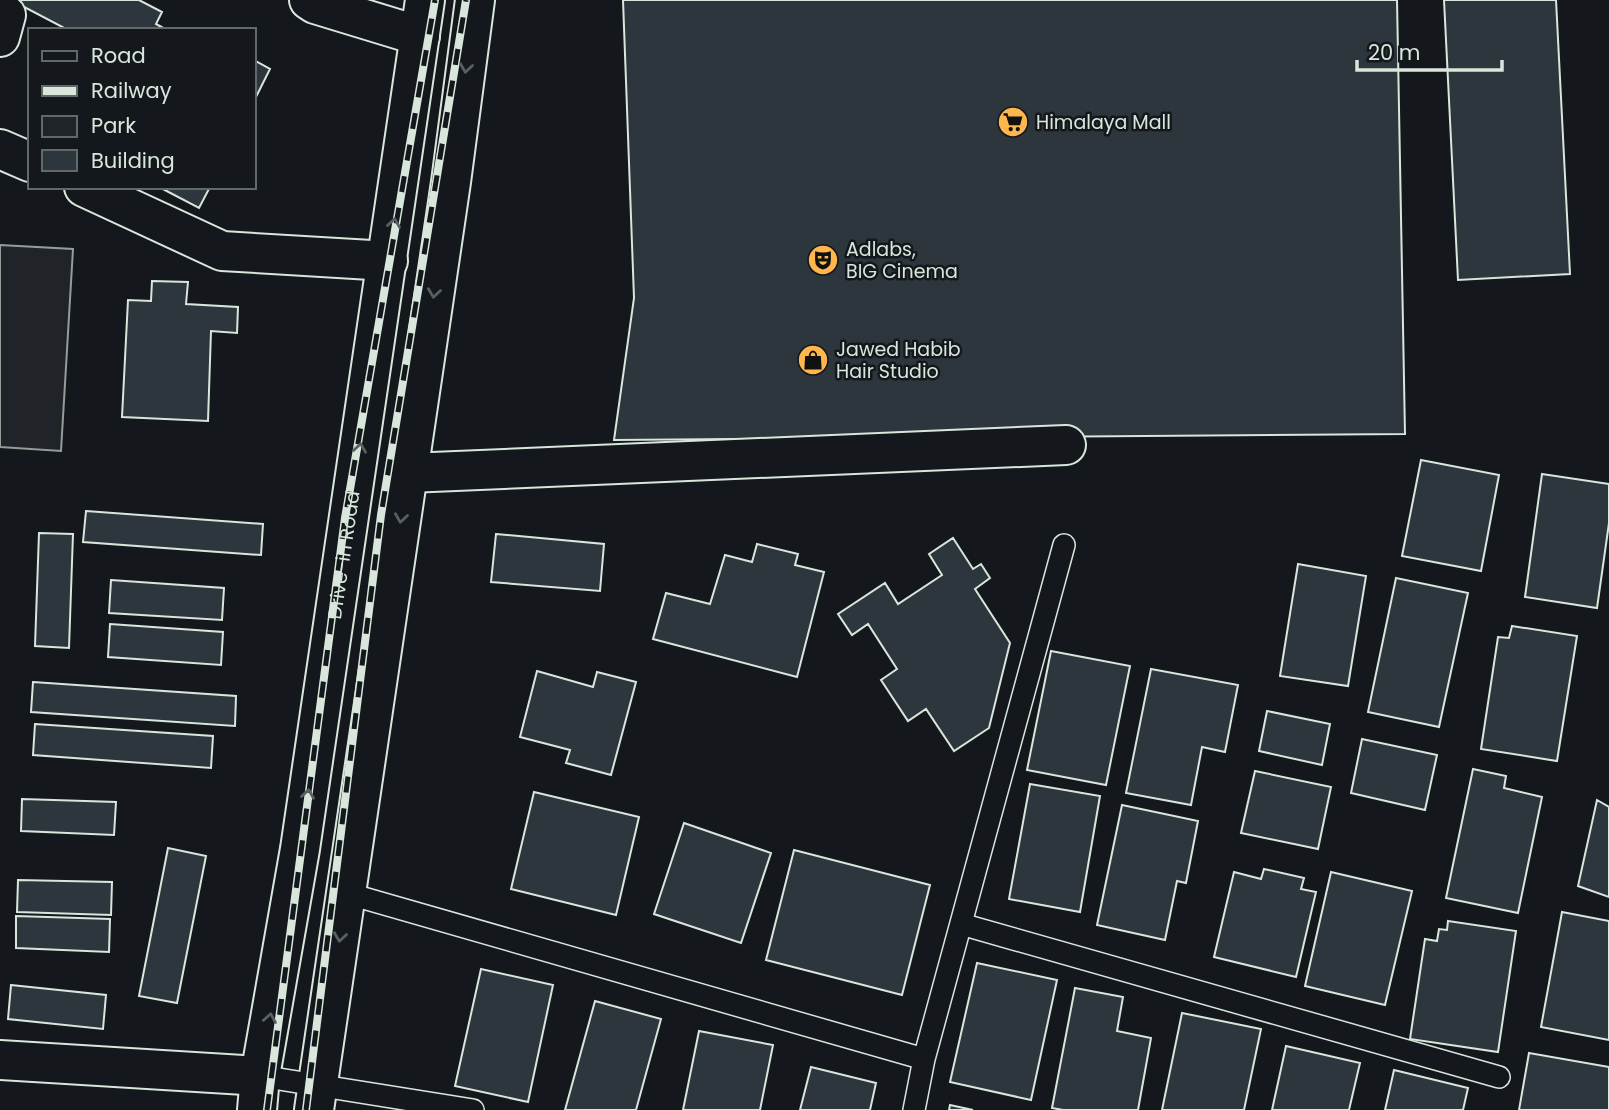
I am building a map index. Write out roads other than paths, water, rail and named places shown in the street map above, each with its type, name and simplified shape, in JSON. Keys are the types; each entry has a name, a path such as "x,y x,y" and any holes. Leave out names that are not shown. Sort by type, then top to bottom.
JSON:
{"main road":[{"path":"309,0 315,4 422,18"},
{"path":"316,1098 451,182 475,0"},
{"path":"0,11 6,15 0,37"},
{"name":"Drive-in Road","path":"258,1093 300,849 422,18"},
{"path":"0,149 28,161"},
{"path":"88,189 222,251 388,261"},
{"path":"408,473 1066,445"},
{"path":"0,1060 258,1093"}],"lane":[{"path":"914,1110 924,1059 1064,545"},
{"path":"346,893 924,1059"},
{"path":"961,924 1499,1077"},
{"path":"258,1093 473,1110"}],"railway":[{"path":"267,1110 345,518 435,0"},
{"path":"306,1110 381,515 466,0"}],"place":[{"name":"Himalaya Mall","path":"1013,122"},
{"name":"Adlabs, BIG Cinema","path":"823,260"},
{"name":"Jawed Habib Hair Studio","path":"813,360"}]}
